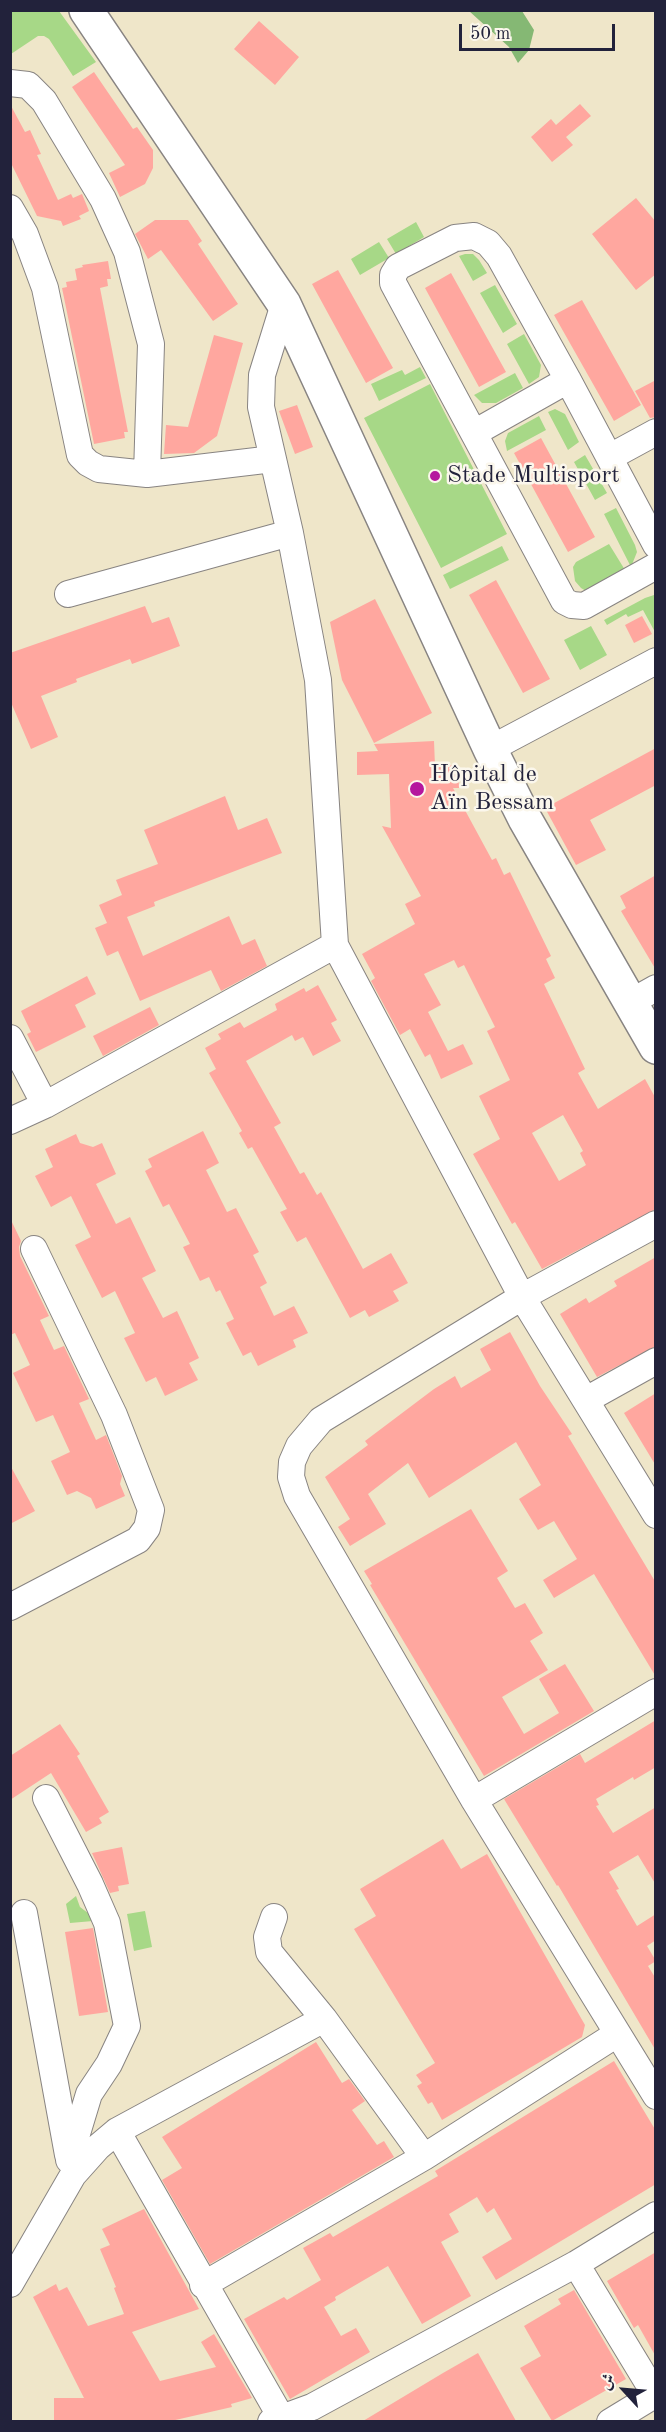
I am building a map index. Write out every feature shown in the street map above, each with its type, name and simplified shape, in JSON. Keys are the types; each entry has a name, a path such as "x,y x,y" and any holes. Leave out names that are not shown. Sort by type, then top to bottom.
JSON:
{"main road":[{"path":"86,10 284,304 490,749 525,819 644,995 656,1047"}],"street":[{"path":"10,83 28,85 44,101 103,199 127,252 151,344 147,474"},
{"path":"10,208 24,234 45,288 80,454 99,469 147,474 273,459"},
{"path":"656,545 568,380 499,256 489,243 474,236 455,238 398,267 393,275 393,283 564,600 572,605 584,606 656,566"},
{"path":"284,304 262,375 261,407 290,533 318,680 335,945 522,1298 656,1515"},
{"path":"474,434 568,380"},
{"path":"610,457 656,432"},
{"path":"68,594 290,533"},
{"path":"490,749 656,661"},
{"path":"10,1120 45,1105 335,945"},
{"path":"10,1038 45,1105"},
{"path":"656,1224 522,1298 321,1420 300,1446 292,1462 291,1477 297,1496 474,1800 656,2096"},
{"path":"10,1607 138,1540 147,1528 151,1510 114,1415 34,1249"},
{"path":"586,1400 656,1361"},
{"path":"474,1800 656,1692"},
{"path":"10,2284 71,2168 89,2094 109,2064 128,2026 107,1923 95,1894 46,1798"},
{"path":"24,1914 71,2168"},
{"path":"274,1917 267,1938 269,1953 324,2019 423,2157"},
{"path":"71,2168 117,2132 324,2019"},
{"path":"203,2285 423,2157 617,2034"},
{"path":"117,2132 276,2420 317,2414 656,2216"},
{"path":"576,2264 655,2395 610,2421"}],"green space":[{"path":"11,10 59,11 96,62 73,76 49,39 44,36 38,36 11,54"},
{"path":"469,11 522,11 534,30 529,50 518,63 509,47"},
{"path":"416,222 424,237 396,254 387,239"},
{"path":"379,242 389,258 360,275 351,259"},
{"path":"473,254 487,273 473,281 459,256"},
{"path":"495,285 517,324 503,333 480,293"},
{"path":"524,334 541,365 539,377 529,384 507,344"},
{"path":"420,367 426,378 379,401 371,384 402,370 405,375"},
{"path":"515,373 523,388 496,403 482,403 474,395"},
{"name":"Stade Multisport","path":"430,384 507,534 441,568 364,418"},
{"path":"555,409 565,414 579,442 568,450 548,412"},
{"path":"539,416 546,430 507,451 505,441 508,433"},
{"path":"585,455 607,493 595,500 574,462"},
{"path":"616,508 637,552 631,567 604,514"},
{"path":"609,544 625,570 586,591 575,581 573,567 576,562"},
{"path":"502,546 509,560 450,589 443,575"},
{"path":"654,595 655,632 643,610 628,617 626,614 607,625 604,620 645,598"},
{"path":"591,626 607,655 580,670 564,640"},
{"path":"76,1896 80,1907 92,1916 93,1921 70,1923 66,1904"},
{"path":"145,1911 152,1947 134,1951 127,1914"}],"building":[{"path":"259,21 299,57 275,85 234,49"},
{"path":"94,72 133,129 137,127 153,150 153,168 145,184 120,197 109,173 125,165 72,87"},
{"path":"10,104 25,132 30,130 41,154 37,155 58,200 71,194 73,198 82,194 89,211 79,216 81,219 63,226 61,221 37,216 10,161"},
{"path":"580,104 591,116 566,137 573,145 552,162 531,137 551,119 556,125"},
{"path":"636,198 656,222 656,274 636,290 592,234"},
{"path":"155,220 188,220 202,241 198,244 238,304 213,321 161,250 148,259 135,234"},
{"path":"108,261 111,279 107,279 108,286 100,288 128,432 124,432 125,438 94,444 62,288 67,287 66,282 77,280 75,269 83,267 82,265"},
{"path":"338,270 393,368 366,383 312,284"},
{"path":"451,273 506,372 479,387 425,288"},
{"path":"582,300 641,405 614,421 554,315"},
{"path":"214,335 243,343 217,436 194,453 164,454 166,425 188,427"},
{"path":"656,380 656,417 650,418 635,391"},
{"path":"297,405 313,447 295,454 279,411"},
{"path":"541,438 595,537 568,552 514,453"},
{"path":"496,580 550,679 523,693 469,595"},
{"path":"375,599 432,713 374,743 342,680 330,622"},
{"path":"145,606 152,623 169,617 180,646 132,664 130,659 76,679 77,682 41,696 58,737 31,749 10,700 10,653"},
{"path":"642,616 652,634 634,643 625,625"},
{"path":"434,741 435,766 458,765 459,788 453,788 492,860 496,858 504,875 510,872 551,956 546,959 555,978 544,984 585,1069 578,1073 598,1109 645,1079 656,1099 656,1209 542,1269 515,1222 512,1224 473,1154 500,1139 479,1096 510,1080 487,1031 495,1027 464,965 458,968 454,960 424,974 441,1005 428,1012 448,1051 463,1044 473,1064 441,1079 430,1054 425,1057 410,1029 400,1035 371,981 375,978 362,954 415,924 405,904 421,896 382,826 391,828 389,774 357,775 357,752 378,751 374,744","holes":["563,1115 583,1151 580,1153 586,1165 559,1181 532,1133"]},
{"path":"656,748 656,785 590,820 606,850 576,865 545,808"},
{"path":"225,796 238,830 267,818 282,853 154,902 155,906 127,917 143,956 229,916 242,945 255,939 267,966 221,991 211,970 140,1001 118,951 107,956 95,928 107,923 99,905 122,895 116,880 158,864 144,830"},
{"path":"656,875 656,970 621,911 626,908 620,896"},
{"path":"87,976 96,994 75,1005 86,1027 36,1052 27,1034 31,1032 21,1011"},
{"path":"318,985 337,1020 331,1023 341,1041 313,1056 303,1037 295,1041 292,1035 246,1061 281,1123 274,1127 300,1174 304,1172 317,1195 321,1192 363,1269 391,1253 408,1283 393,1291 399,1301 369,1317 365,1310 350,1318 306,1237 297,1242 280,1212 287,1209 252,1147 248,1149 239,1133 242,1131 209,1073 216,1069 205,1048 221,1039 218,1034 240,1022 244,1028 277,1010 275,1004 304,988 306,992"},
{"path":"150,1007 159,1025 103,1056 93,1036"},
{"path":"203,1131 219,1163 206,1170 227,1212 236,1208 259,1252 253,1255 267,1283 260,1287 274,1316 294,1306 308,1333 293,1340 296,1347 258,1366 251,1352 243,1356 226,1323 234,1319 220,1290 216,1292 209,1277 200,1281 183,1247 190,1244 169,1204 163,1207 145,1171 152,1167 148,1159"},
{"path":"76,1134 80,1143 93,1147 102,1143 116,1174 96,1184 116,1224 130,1217 156,1271 142,1278 163,1318 177,1311 199,1358 189,1363 198,1380 165,1396 156,1377 146,1382 124,1338 135,1333 115,1291 102,1298 75,1245 91,1237 71,1196 51,1207 35,1176 53,1167 45,1149"},
{"path":"10,1218 21,1241 20,1256 49,1316 40,1320 54,1350 64,1346 89,1399 79,1403 96,1440 106,1435 122,1476 120,1484 125,1496 96,1509 91,1498 77,1491 67,1495 51,1461 70,1452 53,1415 36,1422 13,1373 30,1365 15,1333 10,1335"},
{"path":"656,1257 656,1346 597,1377 560,1314 586,1298 589,1303 617,1286 614,1281"},
{"path":"510,1332 540,1386 572,1434 568,1436 656,1583 656,1677 594,1574 554,1598 543,1580 577,1559 554,1521 538,1530 519,1499 541,1485 516,1442 429,1498 408,1463 368,1494 386,1524 350,1546 338,1527 350,1519 325,1477 368,1445 365,1441 434,1389 455,1376 461,1388 491,1370 480,1349"},
{"path":"656,1393 656,1466 624,1413"},
{"path":"10,1465 35,1511 10,1524"},
{"path":"471,1509 508,1571 497,1578 515,1608 525,1603 543,1633 530,1641 548,1670 502,1697 524,1734 559,1713 539,1679 565,1664 594,1711 484,1776 370,1585 372,1584 364,1571"},
{"path":"656,1720 656,1767 634,1780 633,1777 596,1799 599,1805 596,1806 613,1833 656,1807 656,1885 638,1855 609,1872 619,1889 616,1890 637,1926 656,1914 656,1940 647,1946 656,1961 648,1966 656,1979 656,2051 558,1885 504,1799 580,1754 585,1763"},
{"path":"60,1724 80,1754 77,1756 109,1812 99,1818 102,1823 86,1832 51,1773 10,1800 10,1756"},
{"path":"443,1839 461,1869 487,1854 585,2025 582,2037 442,2120 432,2102 428,2104 417,2086 422,2083 416,2075 435,2063 354,1929 376,1916 360,1889"},
{"path":"122,1847 129,1884 118,1886 119,1891 110,1893 92,1853"},
{"path":"93,1928 108,2012 79,2016 65,1932"},
{"path":"316,2042 342,2083 349,2079 365,2101 352,2110 377,2145 384,2141 394,2157 210,2264 162,2180 182,2168 162,2137"},
{"path":"614,2061 656,2131 656,2184 496,2280 482,2257 512,2239 494,2208 487,2213 477,2197 449,2214 459,2232 441,2242 471,2296 422,2324 388,2266 335,2297 336,2300 324,2307 341,2336 356,2328 370,2352 290,2399 244,2319 284,2297 287,2300 321,2280 303,2248 330,2233 333,2237 438,2176 435,2171"},
{"path":"144,2209 199,2309 132,2332 160,2381 216,2367 201,2342 214,2334 252,2398 231,2404 232,2407 171,2421 54,2421 54,2398 84,2398 33,2297 56,2284 59,2291 67,2287 88,2326 124,2314 114,2288 116,2287 100,2249 110,2245 102,2229"},
{"path":"656,2252 656,2357 638,2325 634,2328 607,2281"},
{"path":"574,2290 626,2379 552,2421 520,2368 541,2356 524,2326 561,2304 558,2299"},
{"path":"478,2353 516,2421 363,2421 443,2373"}],"place":[{"name":"Stade Multisport","path":"435,476"},
{"name":"Hôpital de Aïn Bessam","path":"417,789"}]}
